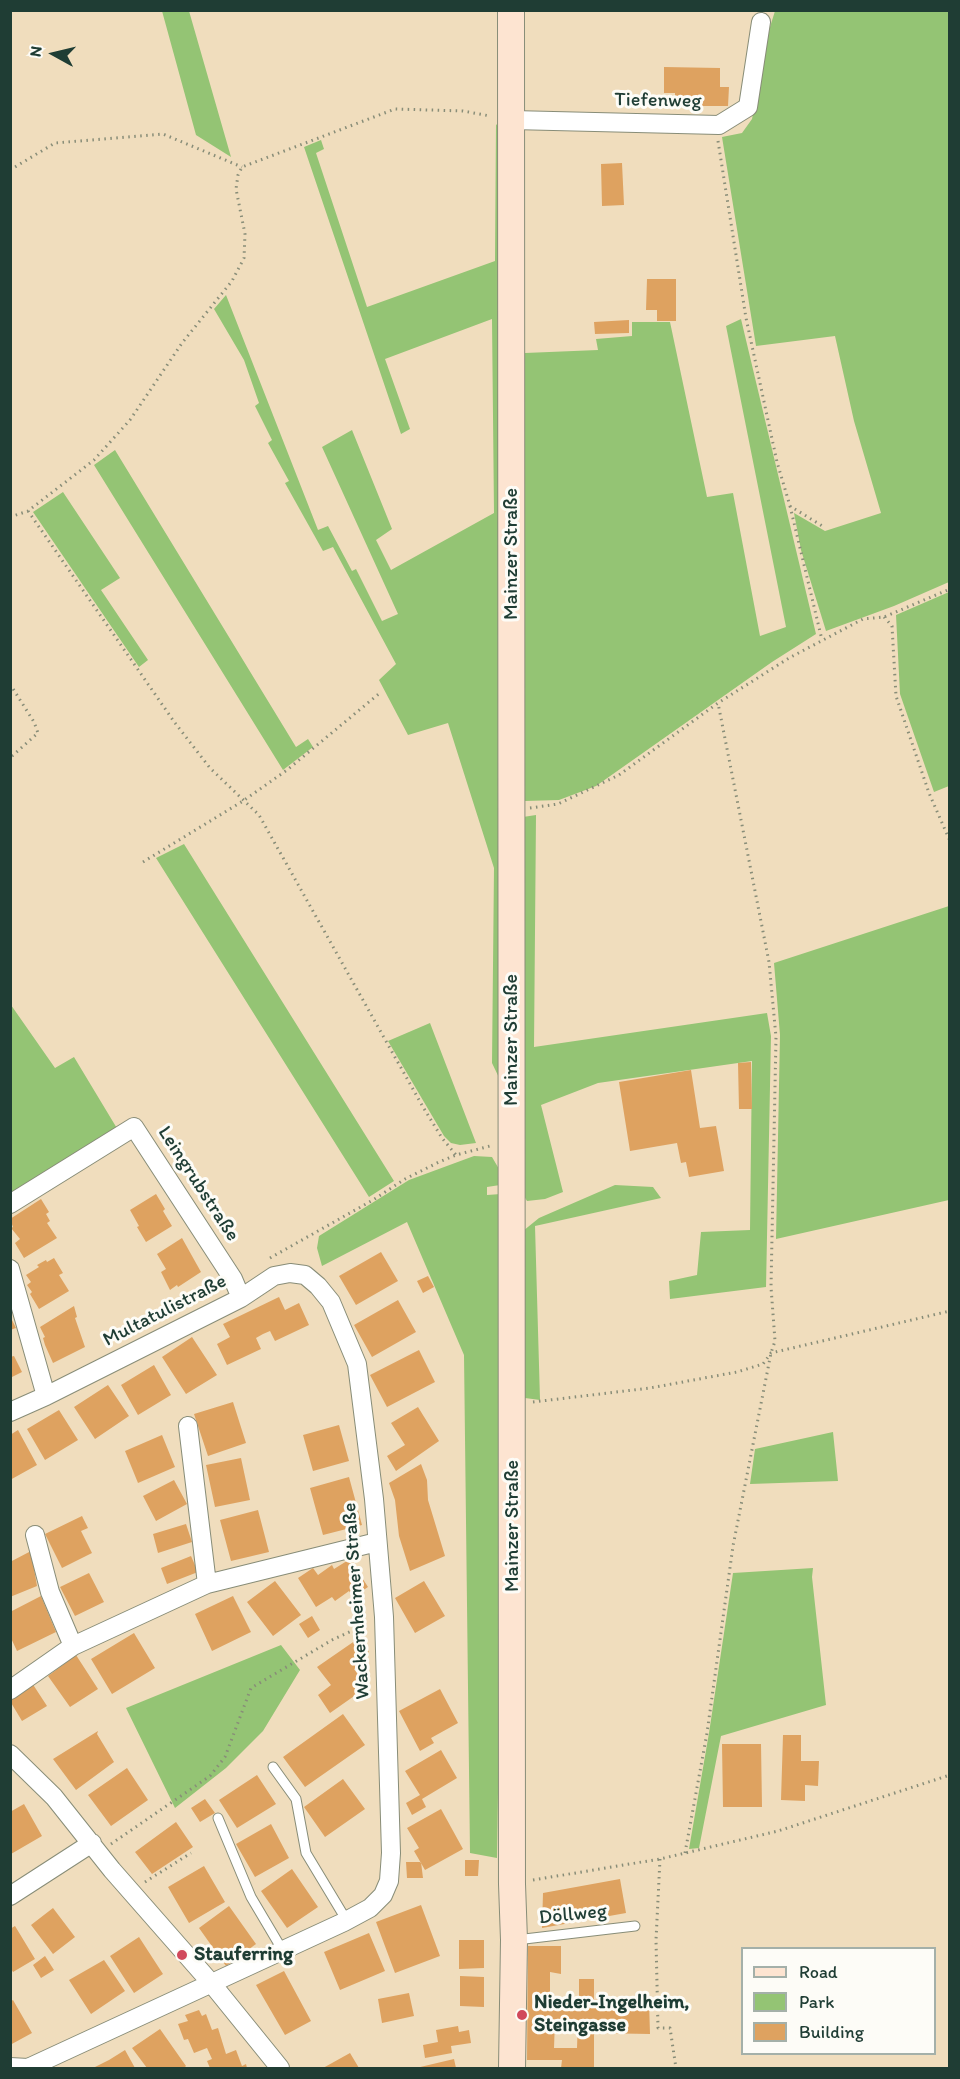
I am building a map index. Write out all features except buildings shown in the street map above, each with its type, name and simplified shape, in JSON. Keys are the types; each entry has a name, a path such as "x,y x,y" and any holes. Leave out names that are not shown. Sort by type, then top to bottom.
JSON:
{"main road":[{"name":"Mainzer Straße","path":"512,10 512,1884 514,1940 512,2068"}],"street":[{"name":"Tiefenweg","path":"512,120 719,125 748,107 761,22"},
{"name":"Leingrubstraße","path":"10,1204 134,1127 233,1279 241,1298"},
{"path":"10,1269 46,1396"},
{"name":"Multatulistraße","path":"10,1412 241,1298 274,1276 290,1273 305,1275"},
{"name":"Wackernheimer Straße","path":"10,2067 28,2068 346,1921 370,1908 383,1895 389,1881 384,1617 374,1499 357,1364 331,1302 305,1275"},
{"path":"188,1426 207,1584"},
{"path":"35,1536 50,1592 73,1646"},
{"path":"10,1690 73,1646 207,1584 377,1542"},
{"path":"10,1754 54,1797 280,2068"},
{"path":"10,1896 92,1843"}],"lane":[{"path":"273,1767 296,1799 306,1853 346,1921"},
{"path":"218,1818 251,1897 283,1951"},
{"name":"Döllweg","path":"514,1940 635,1926"}],"path":[{"path":"10,517 28,511 94,460 130,420 182,344 232,281 244,258 245,234 236,189 242,167 395,109 463,111 512,120"},
{"path":"719,125 718,139 746,318 777,462 790,506 822,640"},
{"path":"10,170 55,143 163,134 242,167"},
{"path":"790,506 824,527"},
{"path":"28,511 175,723 210,768 259,815 423,1107 442,1138 456,1155"},
{"path":"512,811 558,804 619,776 718,703 789,657 863,619 884,616 950,588"},
{"path":"884,616 892,626 896,696 929,793 950,842"},
{"path":"10,684 34,722 38,733 10,758"},
{"path":"143,862 243,801 287,770 381,692"},
{"path":"685,1853 707,1733 733,1546 775,1341 771,1287 776,1037 769,962 718,703"},
{"path":"263,1262 373,1200 405,1179 456,1155 512,1140"},
{"path":"513,1402 540,1402 650,1388 737,1372 763,1364 771,1353 950,1311"},
{"path":"92,1843 111,1844 210,1776 225,1757 251,1688 332,1640 384,1617"},
{"path":"512,1884 660,1859 778,1831 950,1775"},
{"path":"131,1891 191,1853"},
{"path":"660,1859 656,1940 658,2028 670,2028 676,2068"}],"green space":[{"path":"162,11 189,11 231,157 196,135"},
{"path":"775,11 949,11 949,582 894,606 826,631 801,550 794,513 825,531 881,513 854,421 835,336 756,346 722,137 742,133 752,119"},
{"path":"496,124 503,133 503,1086 492,1063 494,868 448,723 408,735 379,680 396,664 333,547 323,551 285,483 289,481 268,443 272,440 255,406 259,403 244,360 214,309 226,295 318,530 328,526 352,571 356,569 382,621 398,614 322,447 352,430 392,529 376,540 391,570 494,513 492,319 385,359 410,429 401,434 304,147 321,140 324,149 316,153 367,307 495,261"},
{"path":"741,319 816,634 772,662 596,786 559,800 525,801 525,353 598,350 596,339 632,336 632,322 670,322 707,497 733,493 760,636 786,627 726,326"},
{"path":"115,450 296,747 308,739 313,747 283,770 94,465"},
{"path":"63,492 120,578 101,590 148,660 139,667 33,512"},
{"path":"949,592 949,786 934,792 900,694 896,615"},
{"path":"536,815 534,1047 767,1013 771,1036 766,1287 670,1299 669,1281 697,1275 701,1232 750,1230 752,1061 598,1083 541,1105 563,1192 545,1199 527,1201 524,1196 523,817"},
{"path":"184,844 394,1181 369,1197 156,858"},
{"path":"949,906 949,1200 776,1239 780,1035 774,963"},
{"path":"11,1005 55,1068 74,1057 118,1130 11,1195"},
{"path":"430,1023 476,1143 460,1145 451,1143 444,1136 388,1041"},
{"path":"474,1156 492,1157 499,1169 500,1185 487,1187 487,1195 501,1194 504,1403 497,1858 470,1853 464,1355 407,1222 322,1266 317,1248 319,1236 409,1180"},
{"path":"615,1185 653,1187 661,1198 535,1226 540,1400 525,1398 523,1231 539,1218"},
{"path":"833,1432 838,1481 750,1484 755,1449"},
{"path":"813,1568 812,1577 826,1705 721,1736 699,1848 689,1849 733,1573"},
{"path":"281,1645 300,1670 263,1731 226,1768 175,1808 126,1708"}],"place":[{"name":"Stauferring","path":"182,1955"},
{"name":"Nieder-Ingelheim, Steingasse","path":"522,2015"}]}
